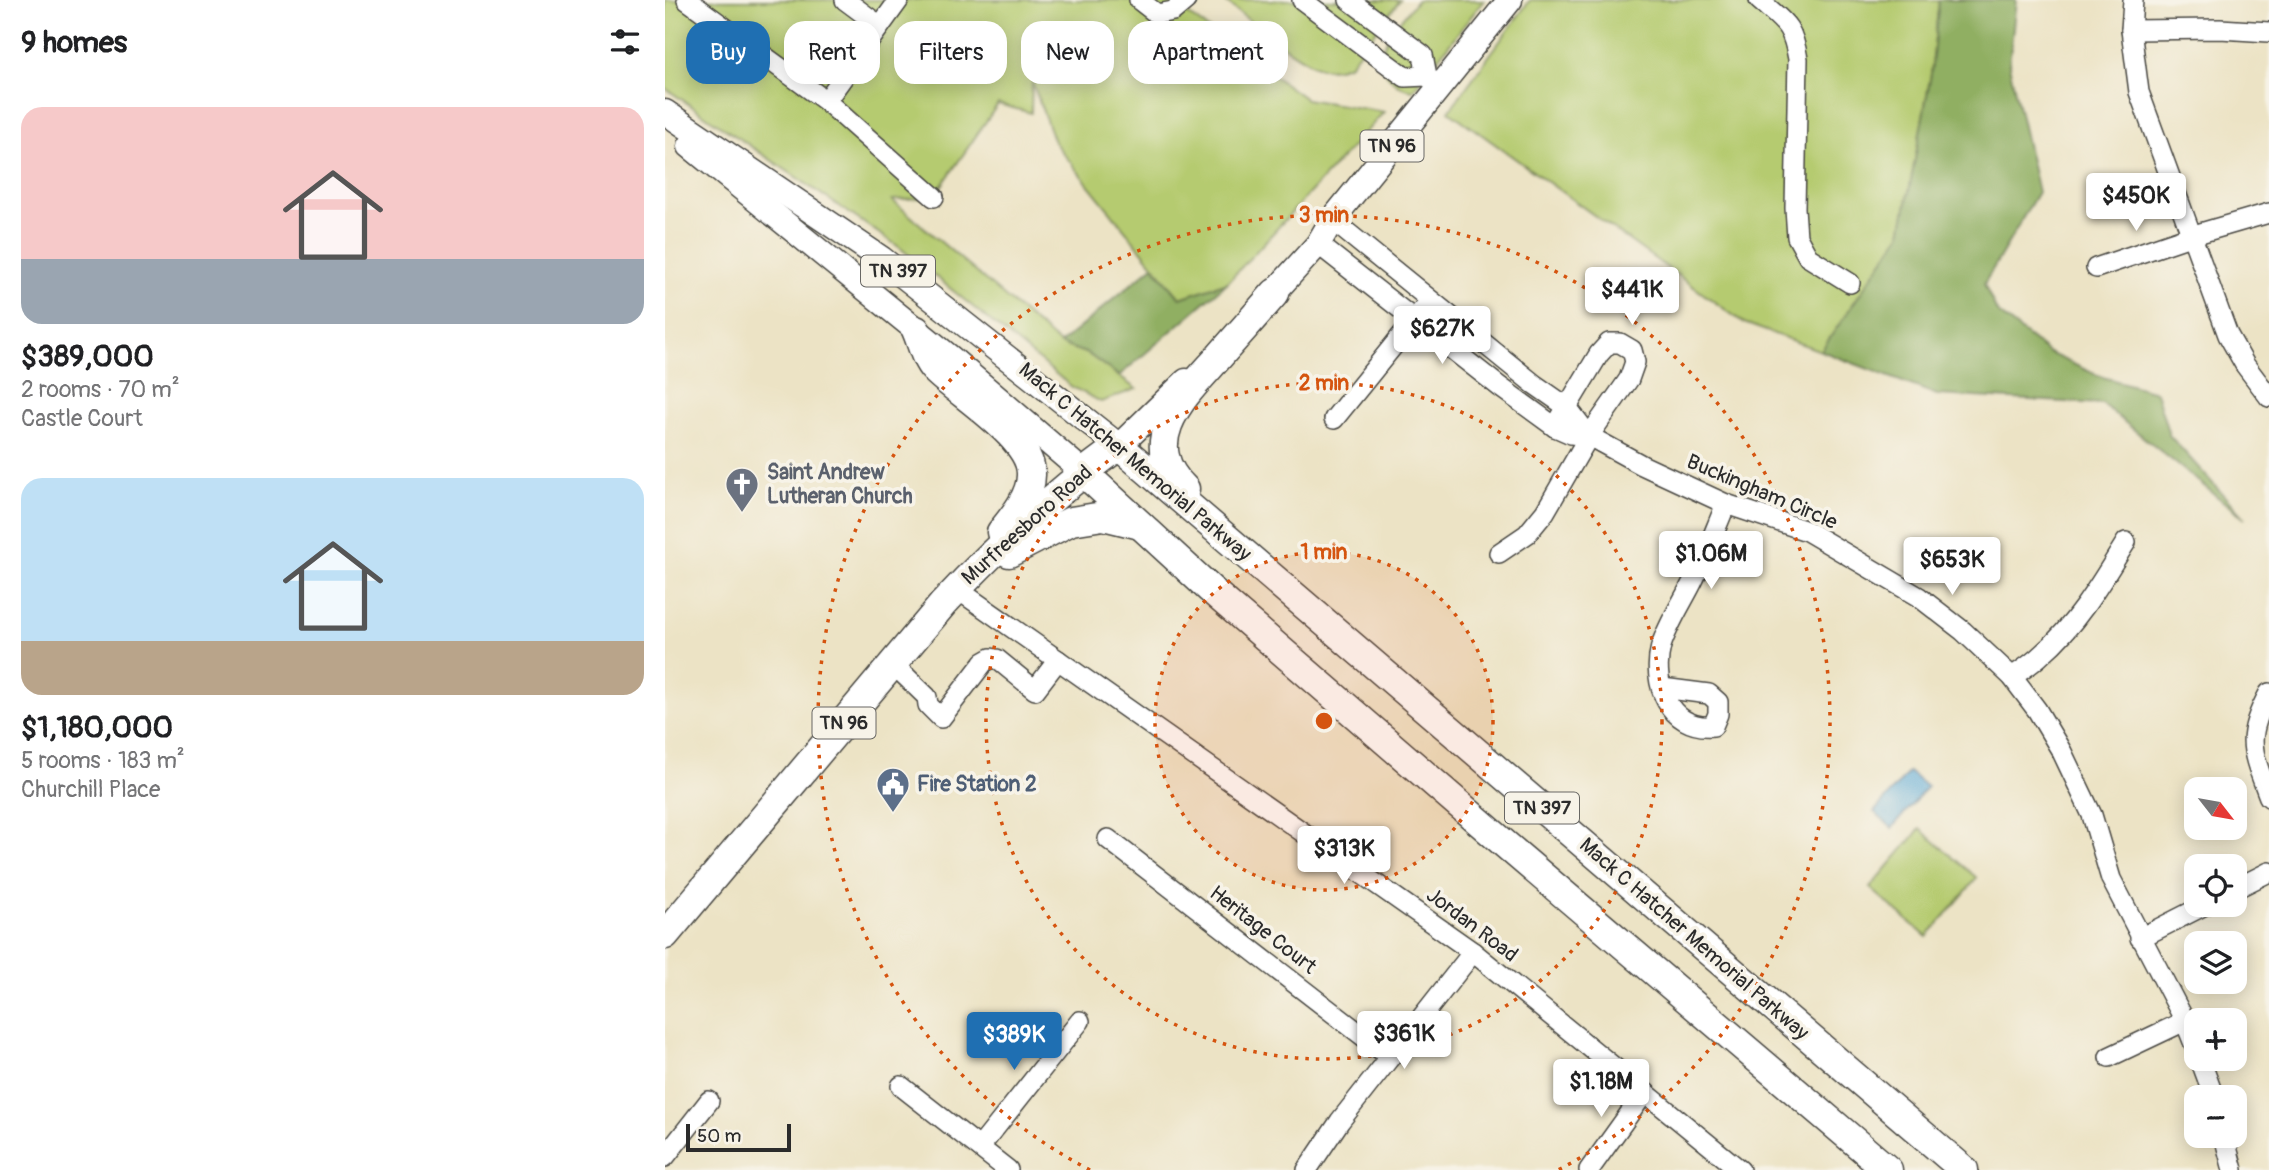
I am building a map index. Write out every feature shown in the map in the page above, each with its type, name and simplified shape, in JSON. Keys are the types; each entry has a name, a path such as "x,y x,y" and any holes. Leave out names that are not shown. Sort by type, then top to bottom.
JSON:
{"highway":[{"path":"1275,293 1182,398 1167,424 1164,452 1168,468 1176,480 1306,592 1315,613"},
{"path":"916,330 931,367 1013,436 1025,453 1032,474 1023,501 966,580"},
{"name":"Murfreesboro Road","path":"665,935 966,580 1083,472 1119,446"},
{"name":"Mack C Hatcher Memorial Parkway","path":"1119,446 1964,1170"},
{"name":"Mack C Hatcher Memorial Parkway","path":"1083,472 1221,599 1888,1170"},
{"path":"966,580 1071,521 1096,516 1111,517 1140,526"}],"main road":[{"name":"Murfreesboro Road","path":"1119,446 1275,293 1318,244 1332,220 1434,82 1510,0"},
{"name":"Mack C Hatcher Memorial Parkway","path":"665,112 882,259 1119,446"},
{"name":"Mack C Hatcher Memorial Parkway","path":"665,126 916,330 1083,472"}],"street":[{"path":"687,0 826,101 934,197"},
{"path":"845,0 873,21"},
{"path":"880,26 899,0"},
{"path":"1139,0 1157,14 1173,11 1186,0"},
{"path":"1302,0 1405,78 1434,82"},
{"path":"1759,0 1785,22 1794,36 1798,59 1795,208 1797,237 1808,257 1850,283"},
{"path":"2133,0 2131,30 2139,92 2228,335 2245,365 2269,397"},
{"path":"1353,1 1423,55 1434,82"},
{"path":"2131,30 2220,29 2269,32"},
{"path":"826,101 838,84"},
{"path":"2096,268 2269,213"},
{"name":"Buckingham Circle","path":"1332,220 1534,384 1567,407 1589,436"},
{"name":"Buckingham Circle","path":"1318,244 1555,427 1571,434 1589,436 1642,465 1726,504 1807,531 1919,597 1963,631 2012,677 2037,710 2062,752 2092,815 2111,879 2184,1019"},
{"path":"1334,419 1430,300"},
{"path":"1499,553 1527,534 1545,512 1589,436 1629,379 1635,362 1632,350 1620,343 1609,343 1599,354 1555,427"},
{"path":"1662,688 1659,666 1661,647 1696,576 1726,504"},
{"path":"2012,677 2043,654 2072,622 2126,542"},
{"name":"Jordan Road","path":"966,580 1058,660 1473,952 1740,1170"},
{"path":"888,669 920,704 928,705 941,718 991,658 997,659 1035,690 1058,660"},
{"path":"2269,693 2254,724 2253,753 2269,797"},
{"name":"Heritage Court","path":"1108,839 1389,1057"},
{"path":"2247,883 2269,872"},
{"path":"2140,938 2184,916"},
{"path":"1307,1170 1340,1121 1473,952"},
{"path":"980,1147 1080,1021"},
{"path":"2109,1057 2184,1021"},
{"path":"901,1086 1007,1170"},
{"path":"1589,1170 1645,1093"},
{"path":"665,1157 709,1101"},
{"path":"2227,1148 2233,1170"}],"green space":[{"path":"665,0 1168,0 1197,21 1128,21 1128,84 1285,84 1306,99 1384,112 1228,282 1180,298 1054,142 1033,84 1114,84 1114,21 1021,21 1021,84 1032,84 1031,113 998,104 934,197 892,200 1060,344 1088,354 1136,389 1101,402 1072,387 899,247 665,88"},
{"path":"1223,0 1400,0 1350,64 1340,68 1323,68 1312,64 1288,49 1288,21 1250,21"},
{"path":"1417,0 1484,0 1413,90 1400,86 1389,77 1381,58 1388,37"},
{"path":"1530,0 1939,0 1931,74 1901,234 1821,351 1744,323 1449,111"},
{"path":"1939,0 2016,0 2009,65 2038,192 1984,284 1997,312 2049,353 2099,376 2156,392 2169,435 2245,519 2102,404 1937,395 1821,351 1901,234 1931,74"},
{"path":"1153,266 1180,298 1228,282 1119,376 1088,354 1060,344"},
{"path":"1920,829 1977,878 1927,937 1870,888"}],"water":[{"path":"1909,772 1927,787 1892,828 1874,812"}],"place":[{"name":"Saint Andrew Lutheran Church","path":"742,514"},
{"name":"Fire Station 2","path":"893,814"}]}
